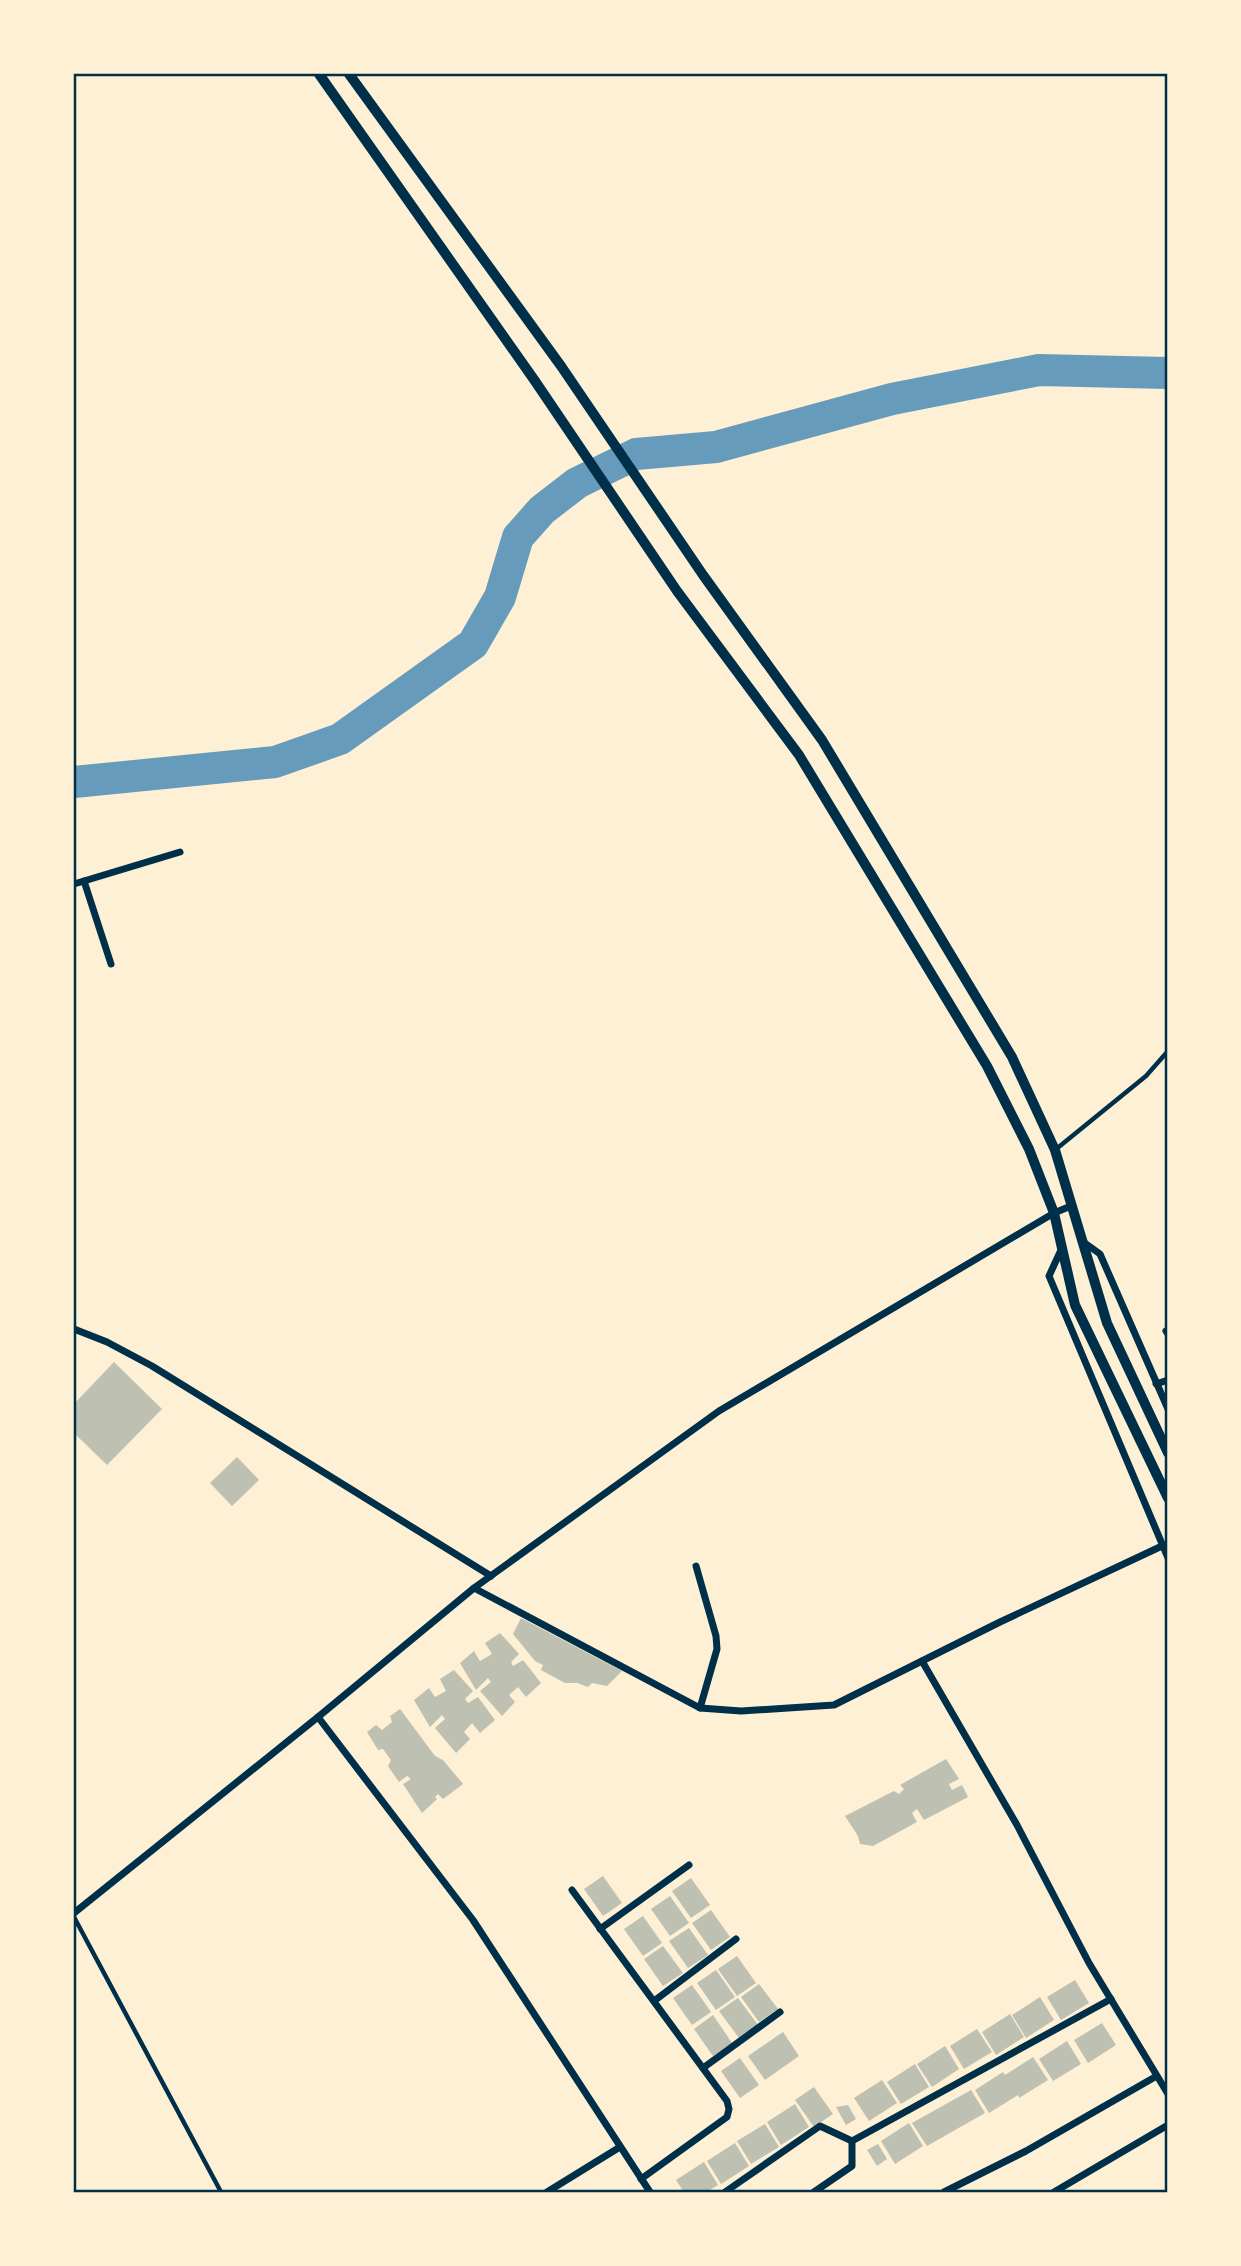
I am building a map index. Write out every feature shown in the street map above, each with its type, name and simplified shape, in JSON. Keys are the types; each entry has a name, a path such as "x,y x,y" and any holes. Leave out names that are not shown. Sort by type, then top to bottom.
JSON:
{"street":[{"path":"319,74 535,381 677,592 799,755 987,1066 1029,1149 1054,1213 1075,1304 1167,1498"},
{"path":"349,74 561,366 704,575 822,740 1012,1057 1055,1150 1107,1323 1167,1453"},
{"path":"74,884 180,852"},
{"path":"84,881 111,964"},
{"path":"74,1915 474,1588 719,1410 1054,1213 1071,1206"},
{"path":"1081,1240 1100,1254 1167,1409"},
{"path":"1061,1250 1049,1276 1167,1558"},
{"path":"74,1329 107,1342 152,1366 491,1576"},
{"path":"1156,1384 1167,1380"},
{"path":"474,1588 700,1708 741,1711 834,1705 1162,1546"},
{"path":"696,1566 717,1648 700,1708"},
{"path":"922,1661 1017,1825 1089,1963 1167,2094"},
{"path":"318,1717 466,1910 650,2193"},
{"path":"600,1929 689,1865"},
{"path":"572,1890 704,2068 727,2101 729,2109 727,2117 641,2179"},
{"path":"654,2001 736,1939"},
{"path":"852,2141 1111,1999"},
{"path":"704,2068 780,2012"},
{"path":"944,2193 1026,2151 1155,2077"},
{"path":"1054,2193 1167,2125"},
{"path":"725,2193 820,2126 852,2141"},
{"path":"814,2193 852,2166 852,2141"},
{"path":"547,2193 620,2147"}],"lane":[{"path":"1055,1150 1146,1076 1167,1051"},
{"path":"74,1915 221,2193"}],"building":[{"path":"114,1362 162,1409 107,1465 74,1433 74,1404"},
{"path":"237,1457 259,1480 232,1506 210,1483"},
{"path":"521,1618 622,1671 607,1686 592,1683 588,1687 565,1683 541,1670 543,1665 535,1661 513,1634"},
{"path":"500,1633 519,1654 511,1662 513,1666 523,1660 541,1683 526,1697 518,1687 509,1695 515,1702 502,1716 480,1691 491,1682 488,1678 476,1690 460,1663 474,1651 480,1661 492,1654 485,1643"},
{"path":"454,1670 473,1691 465,1699 468,1703 478,1697 495,1720 480,1733 472,1723 464,1732 470,1739 456,1753 435,1728 445,1719 442,1715 430,1727 414,1700 429,1688 435,1697 446,1691 440,1679"},
{"path":"400,1709 435,1756 443,1760 463,1784 443,1799 438,1794 435,1797 437,1799 422,1813 403,1784 411,1779 407,1776 399,1782 388,1766 391,1760 383,1749 378,1750 367,1732 376,1725 382,1730 392,1722 390,1716"},
{"path":"946,1759 959,1779 949,1784 952,1790 962,1785 968,1797 924,1820 917,1809 912,1813 917,1822 873,1846 860,1844 845,1816 894,1791 899,1794 904,1789 900,1785"},
{"path":"603,1876 622,1903 603,1916 584,1889"},
{"path":"691,1878 710,1905 691,1918 672,1891"},
{"path":"670,1896 689,1923 670,1936 651,1909"},
{"path":"711,1910 730,1937 711,1950 692,1923"},
{"path":"643,1916 662,1943 643,1956 624,1929"},
{"path":"689,1928 708,1955 688,1968 669,1941"},
{"path":"663,1946 683,1973 663,1986 644,1959"},
{"path":"737,1956 756,1983 737,1996 718,1969"},
{"path":"716,1970 735,1997 716,2010 697,1983"},
{"path":"1075,1980 1089,2003 1061,2020 1047,1997"},
{"path":"759,1984 778,2009 759,2022 741,1997"},
{"path":"692,1985 711,2012 692,2025 673,1998"},
{"path":"1040,1997 1054,2020 1026,2038 1012,2015"},
{"path":"738,1998 758,2025 739,2038 719,2011"},
{"path":"1010,2014 1024,2037 996,2055 982,2032"},
{"path":"713,2015 732,2043 713,2056 694,2029"},
{"path":"1102,2023 1116,2045 1088,2063 1074,2040"},
{"path":"977,2029 992,2052 964,2069 950,2046"},
{"path":"783,2032 799,2056 765,2080 748,2056"},
{"path":"1067,2041 1081,2064 1053,2081 1039,2059"},
{"path":"945,2046 959,2069 932,2087 917,2064"},
{"path":"1033,2057 1048,2080 989,2113 975,2090"},
{"path":"740,2058 759,2085 740,2098 721,2071"},
{"path":"915,2064 929,2087 901,2104 887,2082"},
{"path":"882,2080 897,2103 869,2121 854,2098"},
{"path":"814,2087 833,2114 814,2127 795,2100"},
{"path":"971,2090 985,2113 927,2146 912,2123"},
{"path":"795,2104 809,2127 781,2145 767,2122"},
{"path":"848,2105 856,2119 846,2125 836,2107"},
{"path":"909,2123 923,2146 895,2164 881,2141"},
{"path":"765,2124 779,2147 751,2164 737,2141"},
{"path":"735,2143 749,2166 721,2184 707,2161"},
{"path":"878,2144 887,2159 877,2166 867,2150"},
{"path":"704,2162 718,2185 706,2192 684,2192 676,2180"}],"waterway":[{"path":"74,782 275,762 340,739 473,644 500,597 518,537 542,510 577,483 636,454 716,447 892,399 1039,370 1168,373"}]}
